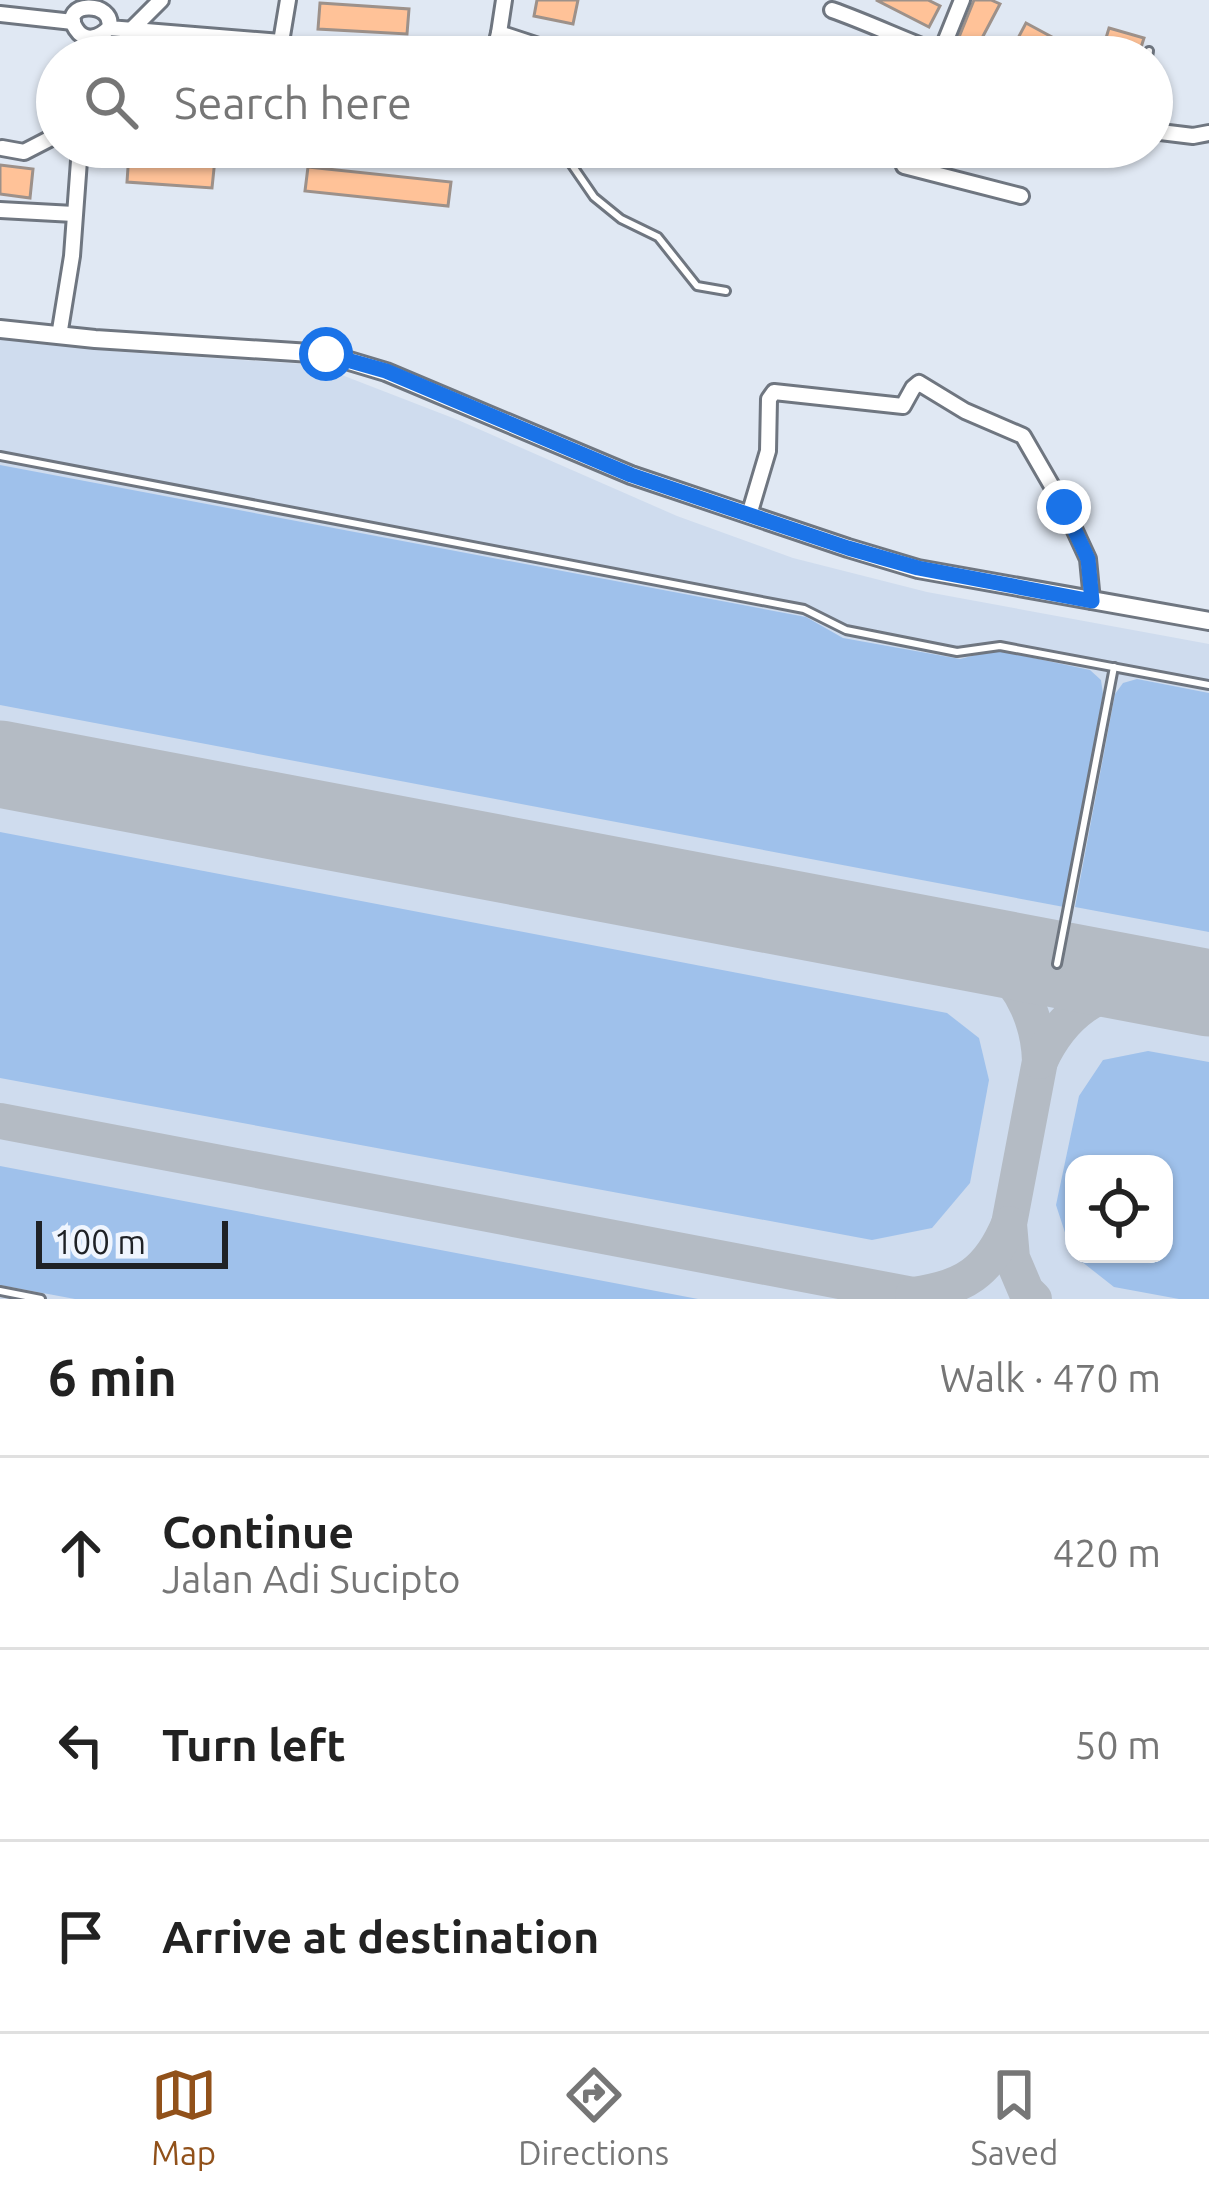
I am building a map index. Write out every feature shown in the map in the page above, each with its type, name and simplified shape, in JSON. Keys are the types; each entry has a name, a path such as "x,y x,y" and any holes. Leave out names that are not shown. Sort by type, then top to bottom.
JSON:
{"street":[{"path":"84,36 73,22 75,10 95,0 106,5 111,16 109,28 100,36"},
{"path":"131,30 161,0"},
{"path":"283,36 288,0"},
{"path":"498,36 504,0"},
{"path":"950,36 962,0"},
{"path":"832,10 893,36"},
{"path":"0,14 73,22"},
{"path":"109,28 178,36"},
{"path":"499,33 508,36"},
{"path":"1173,134 1209,133"},
{"path":"2,148 24,152 36,145"},
{"path":"59,336 72,256 78,168"},
{"path":"912,168 1021,196"},
{"path":"0,210 74,214"},
{"path":"0,329 326,354 386,371 631,475 918,568 1209,621"},
{"path":"749,515 768,451 769,399 774,392 903,406 919,383 1023,436 1088,559 1092,601"}],"lane":[{"path":"574,168 594,197 621,219 658,237 697,286 726,291"},
{"path":"0,456 803,609 846,630 958,652 1000,646 1209,685"},
{"path":"1057,964 1114,667"},
{"path":"0,1291 41,1299"}],"shaded area":[{"path":"0,339 316,365 458,420 677,516 793,558 927,592 1209,644 1209,1299 0,1299"},
{"path":"0,465 806,617 843,638 960,659 996,650 1090,670 1101,680 1103,694 1064,907 0,705"},
{"path":"1137,679 1209,693 1209,932 1075,907 1115,694 1123,683"},
{"path":"0,832 947,1013 979,1038 989,1080 970,1183 932,1228 872,1240 0,1078"},
{"path":"1148,1051 1209,1062 1209,1299 1179,1299 1114,1287 1083,1263 1173,1263 1173,1155 1067,1155 1079,1096 1103,1060"},
{"path":"1065,1162 1065,1233 1056,1205"},
{"path":"0,1166 698,1299 75,1299 0,1285"}],"building":[{"path":"537,0 578,0 573,24 534,16"},
{"path":"876,0 928,0 940,6 929,27"},
{"path":"974,0 1000,4 983,36 959,36"},
{"path":"320,3 409,9 407,34 318,29"},
{"path":"1026,23 1050,36 1019,36"},
{"path":"1109,28 1137,36 1107,36"},
{"path":"0,165 33,169 30,198 0,194"},
{"path":"128,168 214,168 212,188 127,182"},
{"path":"308,168 451,182 448,206 305,191"}],"taxiway":[{"path":"957,945 1004,972 1028,1007 1037,1034 1040,1061 1009,1224 1012,1258 1034,1299"},
{"path":"1040,1061 1059,1029 1084,1006 1113,991 1149,982"},
{"path":"0,1121 934,1299"},
{"path":"913,1295 947,1288 973,1275 993,1254 1009,1224"}],"runway":[{"path":"0,764 1209,993"}],"route":[{"path":"326,354 386,371 631,475 848,548 918,568 1092,601 1088,559 1064,507"}]}
